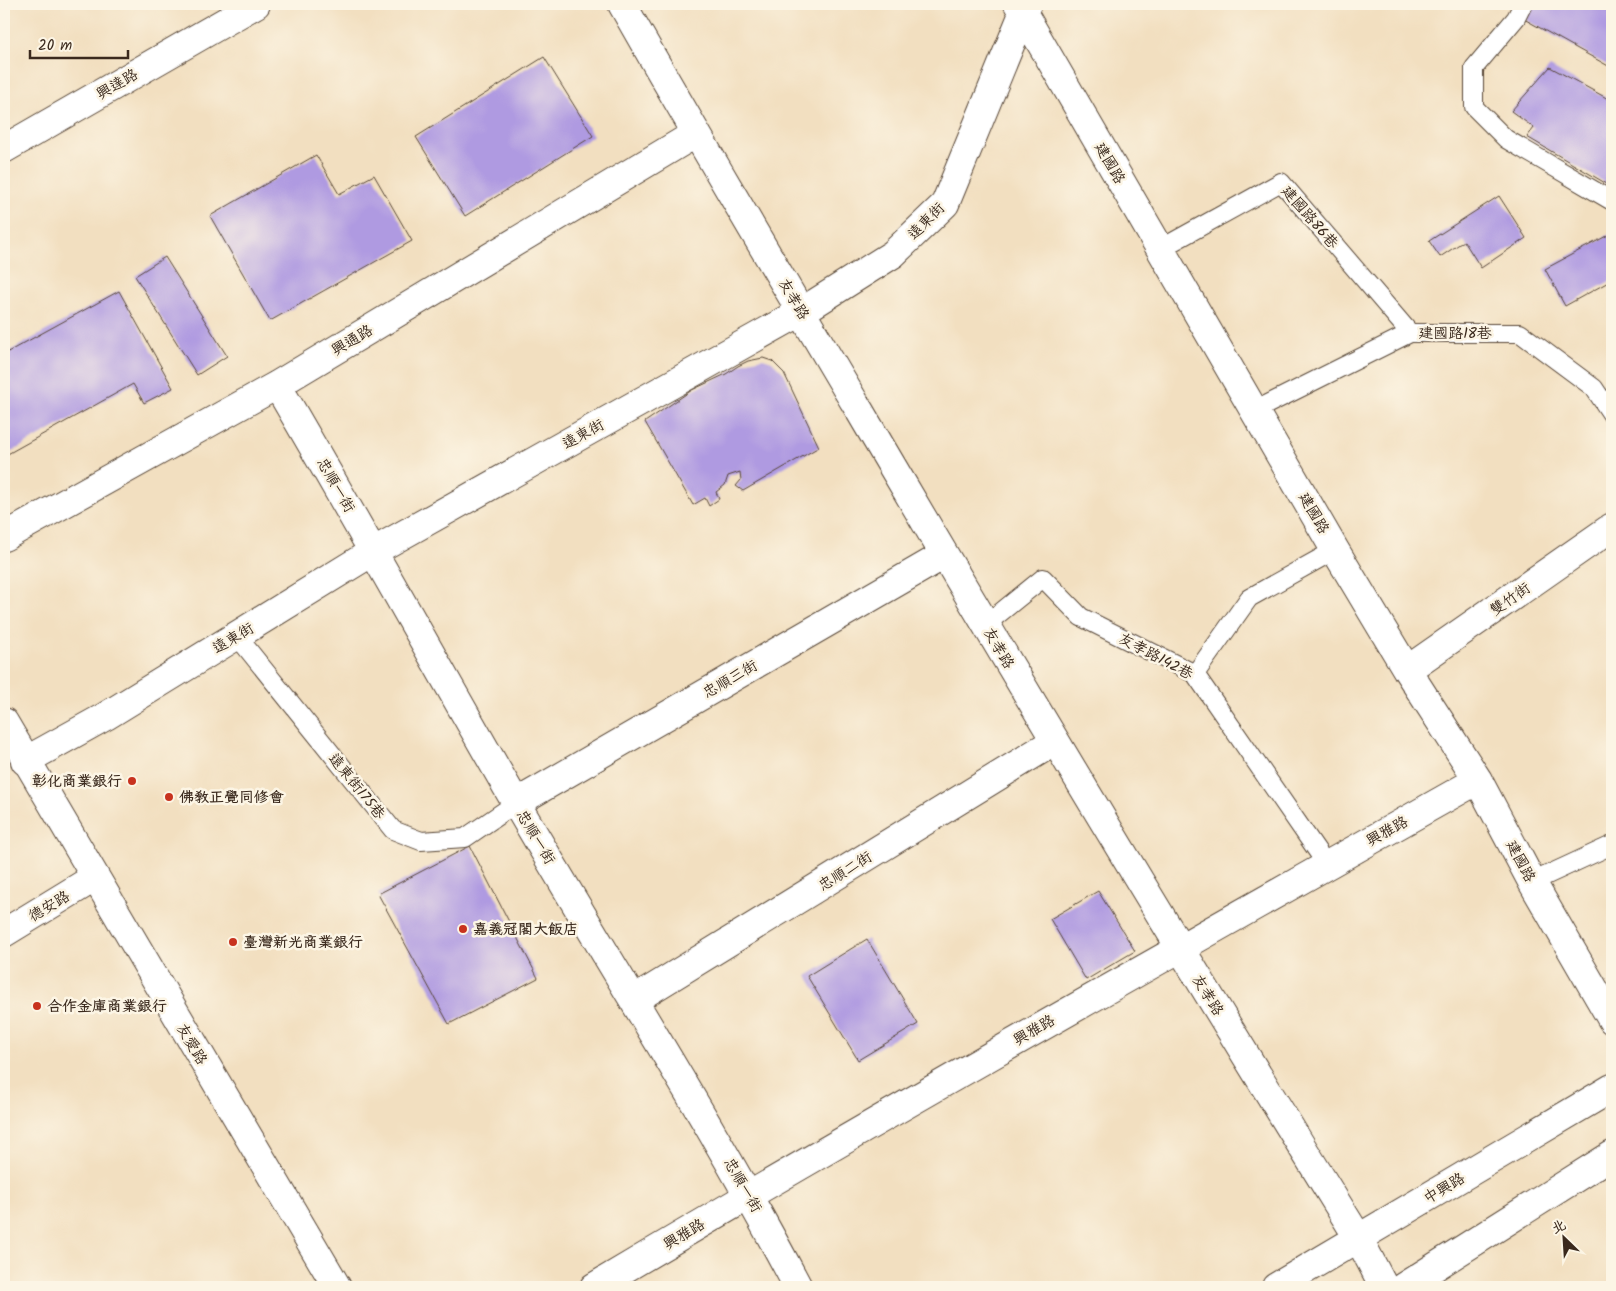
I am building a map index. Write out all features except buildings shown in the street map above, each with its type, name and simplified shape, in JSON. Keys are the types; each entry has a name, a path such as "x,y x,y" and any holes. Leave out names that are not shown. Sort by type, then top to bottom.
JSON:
{"street":[{"name":"興達路","path":"4,149 256,4"},
{"name":"友孝路","path":"622,4 695,134 944,556 1178,947 1359,1239 1384,1287"},
{"name":"建國路","path":"1023,6 1254,411 1407,670 1478,780 1532,882 1612,1020"},
{"name":"遠東街","path":"25,761 106,716 374,552 801,312 892,254 944,204 1023,6"},
{"name":"興通路","path":"4,537 277,385 695,134"},
{"name":"忠順一街","path":"277,385 516,803 750,1194 798,1287"},
{"name":"雙竹街","path":"1407,670 1612,527"},
{"name":"忠順三街","path":"516,803 944,556"},
{"name":"友愛路","path":"4,722 25,761 337,1287"},
{"name":"忠順二街","path":"634,1000 1056,741"},
{"name":"興雅路","path":"594,1287 750,1194 1178,947 1478,780"},
{"name":"德安路","path":"4,933 94,878"},
{"name":"中興路","path":"1276,1287 1612,1088"},
{"path":"1403,1287 1612,1154"}],"lane":[{"path":"1524,4 1516,18 1474,68 1474,107 1506,139 1612,201"},
{"name":"建國路86巷","path":"1160,249 1281,182 1410,333"},
{"name":"建國路18巷","path":"1254,411 1410,333 1520,333 1594,388 1612,415"},
{"path":"1195,674 1249,598 1336,550"},
{"name":"友孝路142巷","path":"985,625 1043,578 1081,617 1195,674 1327,865"},
{"name":"遠東街175巷","path":"236,636 393,830 420,840 465,838 516,803"},
{"path":"1532,882 1612,845"}],"place":[{"name":"彰化商業銀行","path":"132,781"},
{"name":"佛教正覺同修會","path":"169,797"},
{"name":"嘉義冠閣大飯店","path":"463,929"},
{"name":"臺灣新光商業銀行","path":"233,942"},
{"name":"合作金庫商業銀行","path":"37,1006"}]}
